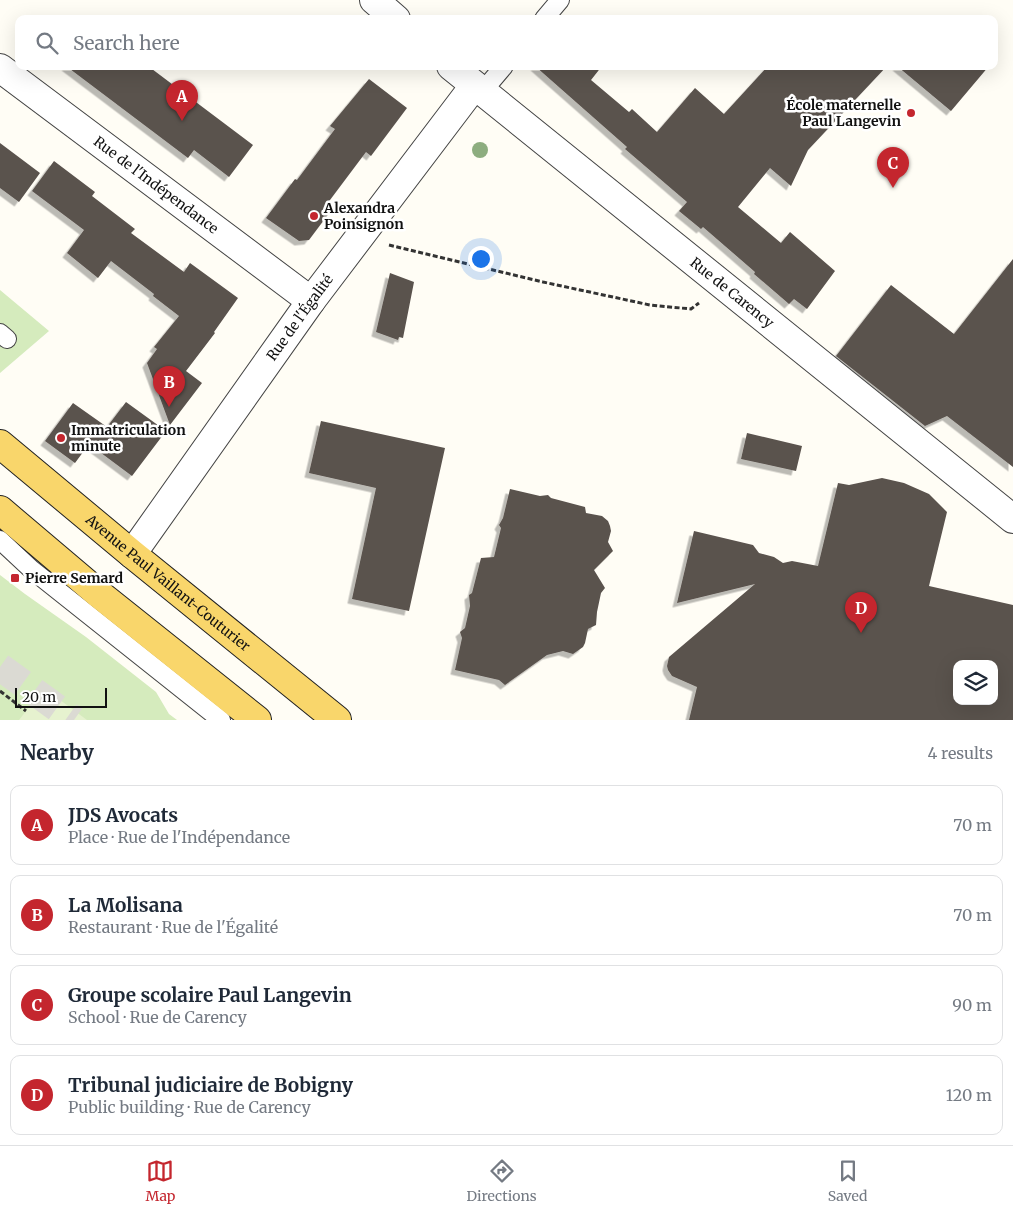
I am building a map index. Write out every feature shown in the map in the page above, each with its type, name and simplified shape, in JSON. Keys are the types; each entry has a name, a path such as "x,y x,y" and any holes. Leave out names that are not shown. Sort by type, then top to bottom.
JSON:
{"main road":[{"name":"Avenue Paul Vaillant-Couturier","path":"0,444 337,720"},
{"path":"0,510 99,594 257,720"}],"street":[{"path":"374,0 391,15"},
{"name":"Rue de l'Indépendance","path":"0,68 311,301"},
{"name":"Rue de Carency","path":"457,70 1013,519"},
{"name":"Rue de l'Égalité","path":"132,554 311,301 478,89"}],"lane":[{"path":"547,15 560,0"},
{"path":"478,89 499,70"},
{"path":"0,540 31,569 221,720"}],"path":[{"path":"360,237 533,280 650,305 691,309 724,287"},
{"path":"0,691 26,711"}],"green space":[{"path":"0,290 49,331 0,373"},
{"path":"0,575 86,637 156,692 169,714 177,720 0,720"},
{"path":"44,688 87,720 19,720"}],"building":[{"path":"71,70 153,70 253,145 229,177 194,150 188,158"},
{"path":"540,70 599,70 591,80 629,112 632,109 657,132 695,88 724,114 764,70 883,70 808,150 791,186 770,168 738,207 781,243 790,232 835,271 807,309 794,299 789,304 703,227 701,229 679,211 687,202 625,149 627,147"},
{"path":"902,70 986,70 951,111"},
{"path":"369,79 407,108 371,156 366,152 327,204 333,208 309,240 299,241 266,218 335,129 330,126"},
{"path":"0,143 40,173 19,202 0,188"},
{"path":"54,161 95,192 92,196 135,229 131,233 184,272 190,263 238,298 215,333 186,371 202,383 170,425 147,363 157,349 154,347 179,316 111,261 98,278 67,253 84,230 32,191"},
{"path":"1013,259 1013,467 947,416 925,426 836,356 891,285 954,334"},
{"path":"390,273 414,282 403,338 399,337 398,340 376,332"},
{"path":"126,402 166,431 132,476 89,444 75,463 45,441 73,403 107,427"},
{"path":"321,421 445,448 409,611 352,599 376,488 309,473"},
{"path":"747,433 802,446 796,471 741,459"},
{"path":"882,478 904,483 929,494 947,512 929,586 1013,605 1013,720 689,720 697,687 672,676 667,666 669,657 755,584 677,603 694,531 753,545 759,553 774,557 783,563 792,561 818,566 838,483 849,485"},
{"path":"510,489 540,496 548,495 551,498 585,507 586,513 602,516 608,521 610,526 611,531 608,542 613,551 594,570 605,588 601,593 596,625 588,629 583,647 573,654 563,651 547,655 505,685 499,680 455,670 462,638 460,632 465,628 470,606 469,595 472,593 481,558 494,557 501,528 499,525 503,518"}],"tunnel":[{"path":"0,667 74,720"}],"place":[{"name":"École maternelle Paul Langevin","path":"911,113"},
{"name":"JDS Avocats","path":"182,121"},
{"name":"Groupe scolaire Paul Langevin","path":"893,188"},
{"name":"Alexandra Poinsignon","path":"314,216"},
{"name":"La Molisana","path":"169,407"},
{"name":"Immatriculation minute","path":"61,438"},
{"name":"Pierre Semard","path":"15,578"},
{"name":"Tribunal judiciaire de Bobigny","path":"861,633"}]}
